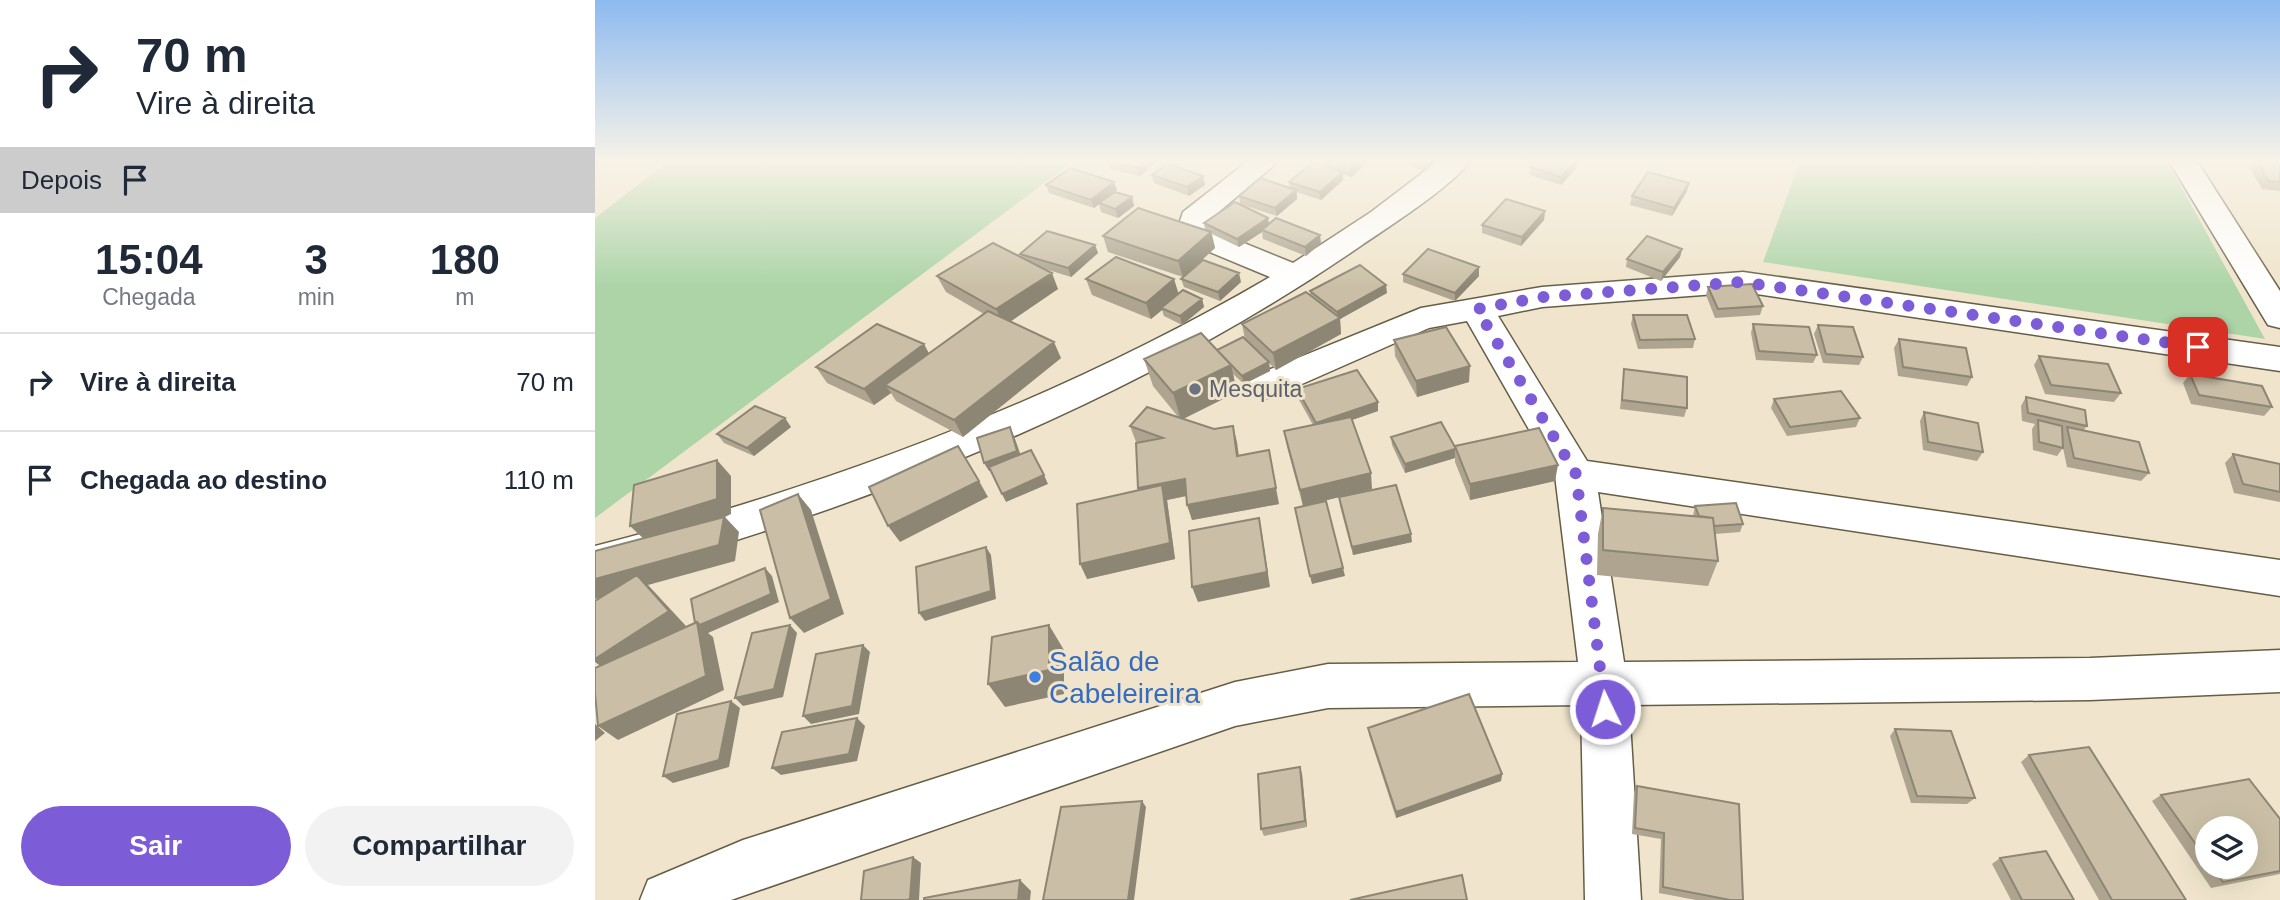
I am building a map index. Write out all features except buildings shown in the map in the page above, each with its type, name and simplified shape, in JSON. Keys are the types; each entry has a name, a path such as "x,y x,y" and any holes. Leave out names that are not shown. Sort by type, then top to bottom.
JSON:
{"street":[{"path":"1213,203 1194,218 1192,230 1199,237 1296,276"},
{"path":"595,564 734,523 890,471 1089,390 1257,302 1404,203"},
{"path":"2209,203 2280,317"},
{"path":"1264,386 1421,318 1542,297 1758,282 2280,359"},
{"path":"1477,309 1576,474 1604,682 1613,900"},
{"path":"1576,474 2280,578"},
{"path":"668,900 743,867 1235,704 1328,686 2090,680 2280,671"}],"green space":[{"path":"615,203 1018,203 595,518 595,218"},
{"path":"1785,203 2190,203 2265,339 1763,262"}],"place":[{"name":"Mesquita","path":"1195,389"},
{"name":"Salão de Cabeleireira","path":"1035,677"}],"route":[{"path":"1605,709 1604,682 1576,474 1477,309 1542,297 1758,282 2198,347"}]}
